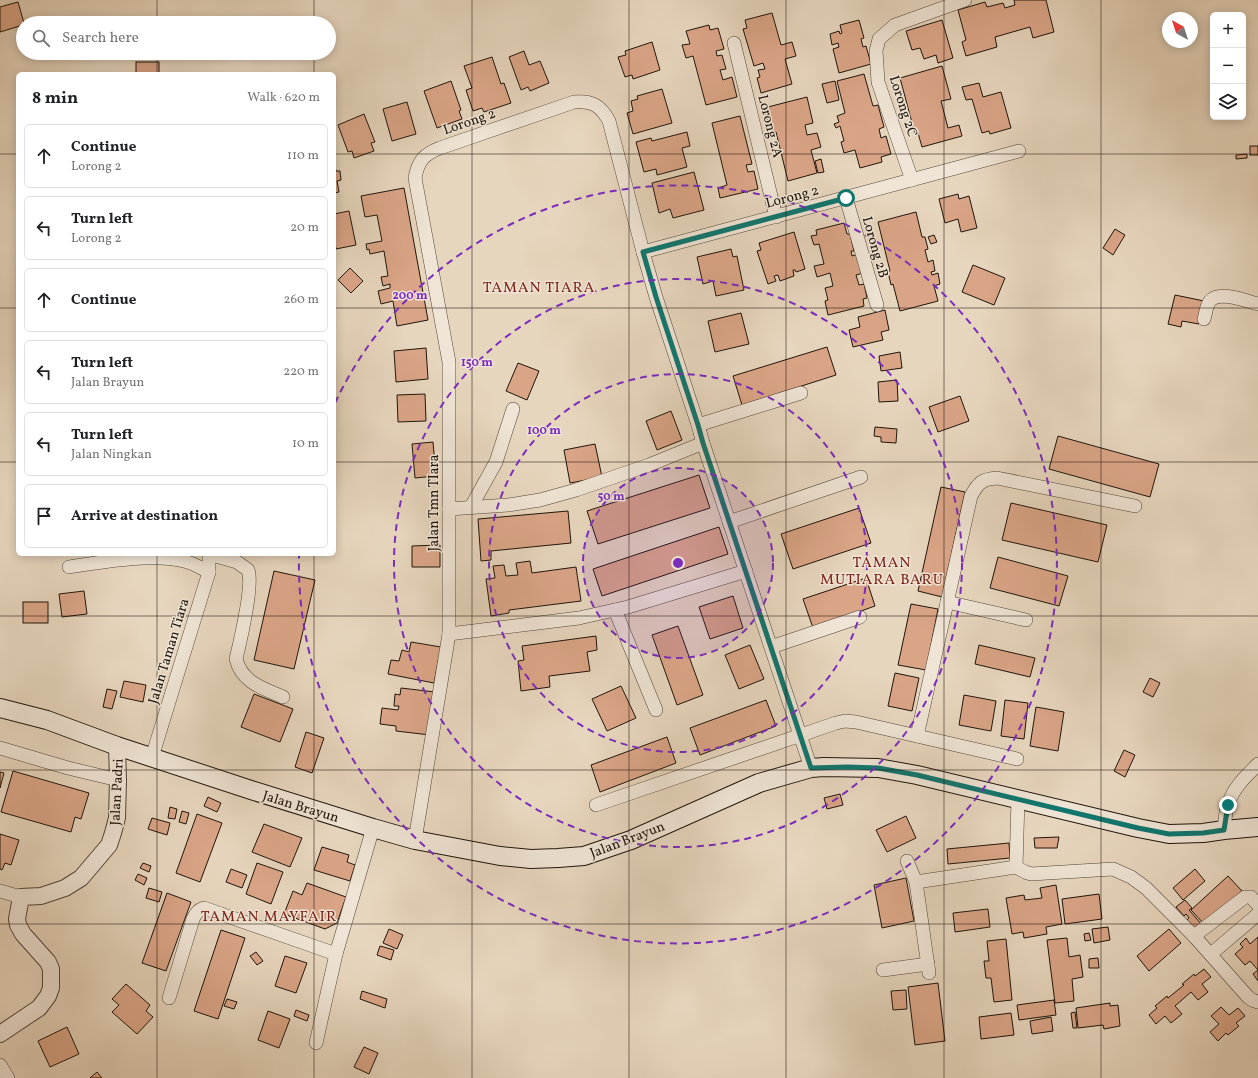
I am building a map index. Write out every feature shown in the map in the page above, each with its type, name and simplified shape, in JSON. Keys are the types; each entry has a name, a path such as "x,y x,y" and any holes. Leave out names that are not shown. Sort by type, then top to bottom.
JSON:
{"main road":[{"name":"Jalan Brayun","path":"0,708 47,720 117,746 152,756 251,790 415,840 500,856 531,859 584,856 631,840 759,783 811,768 878,768 917,775 1138,828 1169,834 1203,833 1258,827"}],"street":[{"name":"Lorong 2C","path":"912,180 878,82 876,51 879,39 896,25 965,0"},
{"name":"Lorong 2A","path":"734,43 776,216"},
{"name":"Lorong 2","path":"417,168 422,159 430,152 574,102 583,101 591,103 602,110 609,121 656,297 811,768"},
{"name":"Lorong 2","path":"643,252 1019,151"},
{"name":"Jalan Tmn TIara","path":"415,840 449,634 449,362 415,178 417,168"},
{"name":"Lorong 2B","path":"846,198 877,305"},
{"path":"1204,319 1209,303 1214,297 1228,296 1258,304"},
{"path":"698,425 801,393"},
{"path":"471,507 496,462 513,409"},
{"path":"449,509 540,500 576,490 649,465 703,443"},
{"path":"729,522 860,477"},
{"path":"917,736 971,496 976,487 988,479 997,478 1135,506"},
{"name":"Jalan Taman Tiara","path":"152,756 209,572 209,556"},
{"path":"216,556 237,562 248,570 250,579 236,659 238,665 251,683 283,698"},
{"path":"70,567 119,560 172,559 191,563 209,572"},
{"path":"449,634 579,618 615,610 746,571"},
{"path":"947,602 1026,620"},
{"path":"615,610 656,710"},
{"path":"771,647 860,617"},
{"path":"596,804 845,721 856,722 1017,759"},
{"name":"Jalan Padri","path":"21,897 41,896 65,888 81,878 109,845 117,818 117,746"},
{"path":"0,748 68,768 118,780"},
{"path":"1224,830 1228,805 1234,791 1242,780 1258,764"},
{"path":"1016,867 1018,799"},
{"path":"316,1043 336,954 373,828"},
{"path":"883,970 929,968 916,882 907,861"},
{"path":"916,882 1016,867 1031,874 1113,869 1131,877 1146,888 1211,954 1248,997 1258,1002"},
{"path":"0,891 21,897 17,919 18,925 23,934 48,962 51,969 51,988 48,996 39,1008 0,1034"},
{"path":"1194,936 1245,897 1251,897 1258,905"},
{"path":"169,998 193,919 196,913 204,908 336,954"},
{"path":"1211,954 1258,914"},
{"path":"0,1065 8,1078"}],"building":[{"path":"1014,0 1046,0 1054,32 1033,38 1030,27 995,37 997,47 966,56 962,42 966,40 958,10 985,2 987,7 1003,3 1005,8 1015,5"},
{"path":"18,2 22,16 16,16 16,27 0,32 0,7"},
{"path":"772,13 781,45 792,42 796,56 785,59 792,84 761,93 757,78 760,77 758,70 765,69 763,63 754,66 743,29 747,28 745,20"},
{"path":"859,20 864,38 861,39 863,47 866,46 871,64 839,73 833,49 839,47 838,43 832,45 830,34 839,31 840,34 842,33 840,25"},
{"path":"942,20 953,58 938,63 936,55 924,59 920,48 912,50 906,31"},
{"path":"709,25 710,30 718,28 724,49 716,51 717,56 722,55 726,69 720,70 723,80 732,77 737,97 706,105 693,56 686,58 682,45 690,44 686,31"},
{"path":"652,42 660,70 633,79 632,75 625,77 618,57 626,55 625,51"},
{"path":"524,51 529,65 540,61 549,83 530,91 528,87 521,90 509,57"},
{"path":"492,57 501,84 504,83 511,103 484,112 482,108 473,111 466,90 472,88 464,66"},
{"path":"136,62 159,62 159,72 136,72"},
{"path":"942,66 951,99 941,101 948,128 959,125 962,136 922,147 918,133 915,134 900,78"},
{"path":"864,74 873,106 878,105 884,127 879,129 881,138 886,136 891,154 881,157 882,162 860,168 855,150 844,153 841,142 844,141 840,126 836,128 834,124 839,122 837,116 845,113 837,81"},
{"path":"451,81 461,110 459,111 462,119 437,128 424,91"},
{"path":"835,81 839,100 827,103 822,84"},
{"path":"979,83 983,97 1001,92 1011,128 990,134 989,131 982,133 972,99 966,100 962,87"},
{"path":"662,89 672,123 633,134 627,113 633,111 631,101 638,99 637,96"},
{"path":"807,97 813,123 805,125 807,135 817,133 821,147 811,150 817,173 788,181 776,132 771,133 764,108"},
{"path":"407,102 416,134 392,141 383,109"},
{"path":"364,114 375,142 371,143 374,151 354,158 352,151 348,152 338,125"},
{"path":"740,116 752,164 746,165 748,172 754,171 758,189 720,198 718,188 727,185 712,123"},
{"path":"687,132 690,146 682,148 687,167 657,175 656,169 644,172 636,142 651,138 652,141"},
{"path":"1250,146 1258,146 1258,155 1250,155"},
{"path":"1247,154 1247,158 1236,159 1236,155"},
{"path":"821,159 824,172 818,173 815,161"},
{"path":"336,171 340,171 341,180 337,181 339,192 336,193"},
{"path":"694,172 704,210 673,218 670,209 659,213 652,183"},
{"path":"404,188 428,320 397,326 393,301 381,304 378,291 390,288 390,284 383,286 381,277 388,276 384,251 370,254 369,249 367,250 366,244 382,241 377,215 365,217 361,196"},
{"path":"958,194 959,199 969,196 977,228 961,232 958,219 945,223 939,199"},
{"path":"349,211 356,245 336,249 336,214"},
{"path":"916,212 922,237 925,237 928,249 925,250 928,262 933,260 935,271 931,272 932,275 938,273 940,284 934,286 938,301 900,311 893,284 891,285 888,272 890,271 878,222"},
{"path":"844,223 847,234 850,234 854,251 851,251 852,256 858,254 863,273 856,275 859,285 864,284 867,298 863,299 864,306 828,315 825,301 828,300 825,288 833,286 830,273 817,277 814,266 824,264 819,244 814,245 811,236 817,235 816,230"},
{"path":"1115,229 1125,235 1113,255 1103,248"},
{"path":"794,232 805,269 796,272 793,270 794,276 780,281 778,275 774,276 776,281 768,284 757,251 761,250 759,243"},
{"path":"934,235 937,242 931,244 928,237"},
{"path":"731,249 733,257 737,256 744,290 716,296 713,281 703,284 697,257"},
{"path":"973,265 1005,278 994,305 962,292"},
{"path":"350,268 363,281 351,293 338,280"},
{"path":"1175,295 1204,301 1199,324 1182,321 1181,327 1168,324"},
{"path":"885,310 889,330 881,332 883,340 853,347 849,330 860,327 858,317"},
{"path":"741,313 749,344 715,352 708,321"},
{"path":"827,347 836,375 742,405 733,376"},
{"path":"426,348 428,379 396,382 394,351"},
{"path":"900,352 902,368 881,371 879,356"},
{"path":"518,363 539,371 527,400 506,391"},
{"path":"897,380 898,401 879,402 878,382"},
{"path":"425,394 426,421 398,422 397,395"},
{"path":"960,396 969,421 938,432 929,407"},
{"path":"671,411 682,440 657,450 646,421"},
{"path":"875,427 897,429 896,443 881,442 881,437 874,436"},
{"path":"1058,436 1159,464 1150,497 1049,469"},
{"path":"433,442 436,476 415,478 412,444"},
{"path":"595,444 602,477 570,483 564,450"},
{"path":"699,475 710,508 598,544 587,511"},
{"path":"941,487 965,492 942,597 918,591"},
{"path":"1011,503 1107,525 1098,562 1002,540"},
{"path":"859,508 871,543 793,569 781,534"},
{"path":"568,511 571,543 491,551 491,560 481,561 478,519"},
{"path":"719,527 728,554 602,596 593,569"},
{"path":"440,545 440,567 412,567 412,546"},
{"path":"998,557 1068,576 1059,606 990,588"},
{"path":"530,561 532,573 576,567 581,601 509,610 509,613 491,616 486,579 495,578 493,566 504,565 506,576 518,575 516,563"},
{"path":"274,571 315,580 294,669 254,660"},
{"path":"866,578 875,606 813,628 803,599"},
{"path":"84,591 87,614 62,617 59,594"},
{"path":"733,596 743,628 710,639 699,607"},
{"path":"23,602 48,602 48,623 23,623"},
{"path":"911,604 938,609 926,670 898,665"},
{"path":"678,626 703,695 677,705 652,635"},
{"path":"596,636 597,650 587,652 590,671 549,676 550,687 521,691 518,661 524,660 522,646"},
{"path":"411,642 441,647 434,683 388,674 391,660 399,661 402,650 409,652"},
{"path":"750,645 764,679 739,689 725,655"},
{"path":"979,645 1035,658 1030,677 975,664"},
{"path":"895,673 919,678 912,711 888,706"},
{"path":"1150,678 1160,683 1153,697 1143,692"},
{"path":"124,681 146,685 143,702 120,697"},
{"path":"621,686 636,718 607,731 592,699"},
{"path":"401,688 435,692 430,735 396,731 396,726 380,724 382,708 398,710 399,706 394,706 395,694 400,695"},
{"path":"107,689 117,691 112,709 103,707"},
{"path":"254,694 293,709 280,742 241,727"},
{"path":"964,695 996,701 991,731 959,725"},
{"path":"766,700 776,726 700,755 690,728"},
{"path":"1005,700 1028,703 1024,739 1001,736"},
{"path":"1036,707 1064,712 1058,751 1030,746"},
{"path":"306,732 324,738 312,773 295,767"},
{"path":"667,737 676,763 600,792 591,765"},
{"path":"1124,750 1135,755 1125,777 1114,771"},
{"path":"13,771 89,793 81,819 75,817 71,832 1,812"},
{"path":"0,772 4,773 0,788"},
{"path":"840,794 843,805 827,809 824,798"},
{"path":"208,797 221,803 217,812 204,806"},
{"path":"170,807 177,809 175,819 168,818"},
{"path":"182,811 189,813 186,824 179,822"},
{"path":"197,814 222,823 200,882 176,873"},
{"path":"906,816 916,838 887,852 876,830"},
{"path":"152,818 170,823 167,835 148,829"},
{"path":"264,824 302,838 290,867 252,852"},
{"path":"0,834 19,840 11,865 5,863 2,870 0,869"},
{"path":"1059,837 1057,848 1035,848 1034,838"},
{"path":"1009,843 1010,858 948,864 947,849"},
{"path":"322,847 349,855 347,862 355,865 350,881 314,870"},
{"path":"143,863 151,866 149,872 140,868"},
{"path":"257,863 283,872 271,904 246,894"},
{"path":"231,869 247,875 242,888 226,882"},
{"path":"1195,869 1205,881 1183,900 1173,888"},
{"path":"138,874 147,878 144,885 135,880"},
{"path":"1228,876 1242,891 1205,925 1191,910"},
{"path":"906,878 914,921 882,928 874,885"},
{"path":"307,883 346,897 337,923 325,929 284,914 293,891 302,895"},
{"path":"1056,885 1062,924 1046,927 1047,934 1024,938 1023,932 1012,934 1006,898 1024,895 1025,900 1042,898 1040,888"},
{"path":"149,888 162,892 159,902 146,898"},
{"path":"167,893 191,902 166,971 142,963"},
{"path":"1099,894 1102,919 1065,924 1062,899"},
{"path":"1185,900 1192,908 1189,910 1203,926 1200,928 1197,925 1193,929 1186,921 1189,918 1186,914 1184,916 1176,907"},
{"path":"988,909 990,927 955,932 953,913"},
{"path":"1108,927 1110,940 1094,943 1092,929"},
{"path":"389,929 403,935 397,949 383,943"},
{"path":"1169,929 1181,943 1149,971 1137,956"},
{"path":"221,930 245,938 218,1019 194,1011"},
{"path":"1089,933 1091,940 1085,941 1084,934"},
{"path":"1258,937 1258,970 1250,961 1245,965 1235,954 1243,947 1240,944 1246,938 1250,944"},
{"path":"1067,938 1069,957 1080,955 1083,977 1072,979 1074,1001 1055,1003 1047,940"},
{"path":"1006,939 1012,1000 994,1002 991,978 986,978 984,961 989,961 987,941"},
{"path":"380,946 394,950 391,960 377,955"},
{"path":"256,952 263,961 257,965 250,956"},
{"path":"285,956 307,963 296,993 275,986"},
{"path":"1098,958 1099,968 1089,968 1089,959"},
{"path":"1204,969 1211,977 1202,984 1208,992 1198,1000 1191,992 1175,1006 1182,1014 1171,1023 1165,1016 1156,1024 1149,1015 1157,1008 1155,1006 1184,985 1182,984 1194,974 1195,976"},
{"path":"1258,970 1258,981 1253,974"},
{"path":"938,983 945,1041 915,1045 908,987"},
{"path":"126,984 150,1005 146,1011 153,1017 137,1034 112,1012 119,1005 112,999"},
{"path":"906,990 907,1009 893,1010 891,991"},
{"path":"362,991 387,999 385,1008 360,999"},
{"path":"227,999 237,1002 234,1009 224,1006"},
{"path":"1054,1000 1056,1015 1019,1020 1017,1005"},
{"path":"1110,1003 1110,1006 1118,1005 1120,1026 1104,1029 1103,1025 1078,1028 1076,1008"},
{"path":"1221,1007 1229,1015 1238,1008 1245,1016 1236,1023 1239,1026 1228,1035 1226,1033 1218,1041 1210,1032 1219,1024 1211,1016"},
{"path":"296,1010 309,1015 307,1021 294,1016"},
{"path":"268,1011 290,1019 279,1048 258,1040"},
{"path":"1075,1012 1077,1028 1073,1028 1071,1013"},
{"path":"1011,1013 1014,1035 981,1039 979,1017"},
{"path":"1051,1017 1053,1031 1032,1034 1030,1021"},
{"path":"67,1027 79,1054 50,1067 38,1041"},
{"path":"364,1047 378,1053 369,1074 354,1067"},
{"path":"97,1072 102,1078 90,1078"}],"district":[{"name":"TAMAN TIARA","path":"539,287"},
{"name":"TAMAN MUTIARA BARU","path":"882,570"},
{"name":"TAMAN MAYFAIR","path":"269,916"}],"route":[{"path":"846,198 643,252 703,443 811,768 878,768 917,775 1138,828 1169,834 1203,833 1224,830 1228,805"}]}
